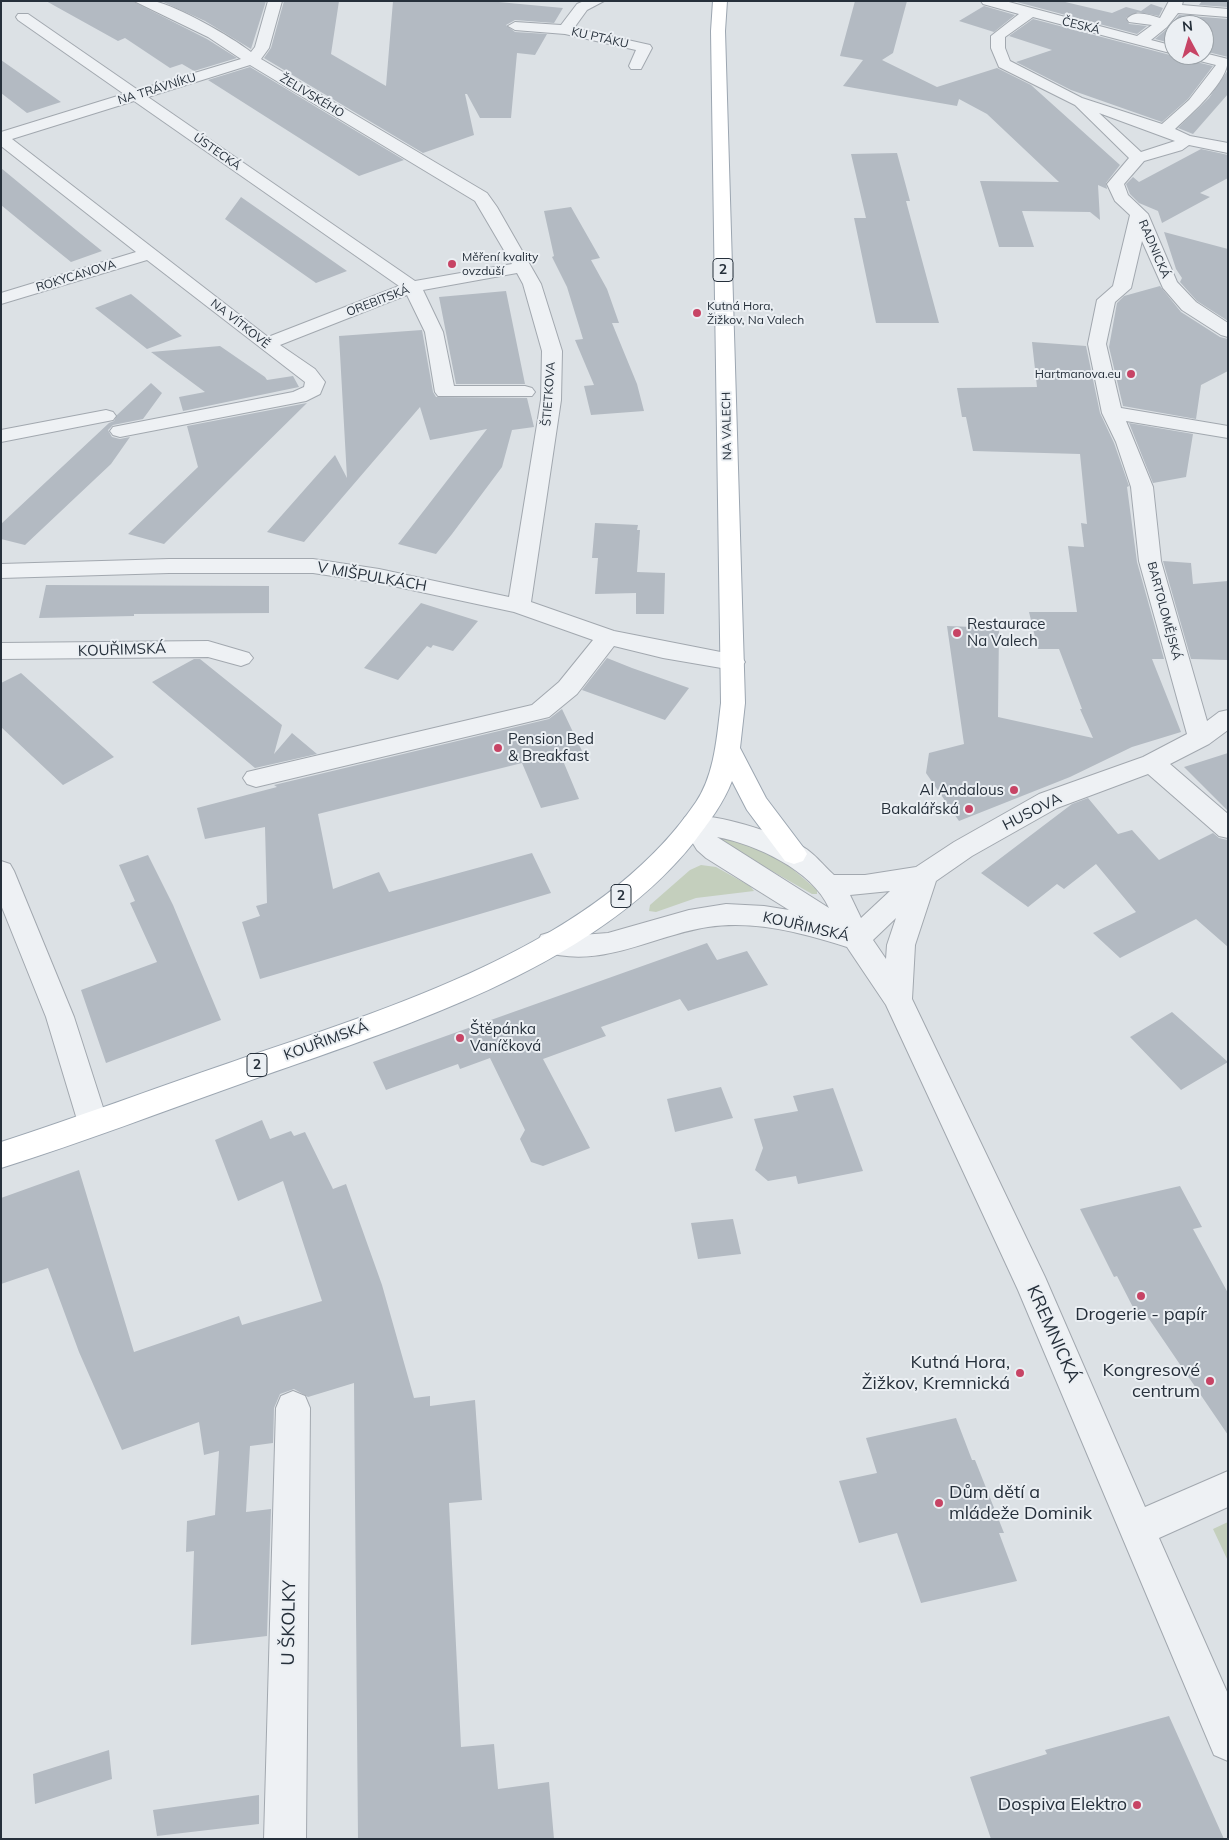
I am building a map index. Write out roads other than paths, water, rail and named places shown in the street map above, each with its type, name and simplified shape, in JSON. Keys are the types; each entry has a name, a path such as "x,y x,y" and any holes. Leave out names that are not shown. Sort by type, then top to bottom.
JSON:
{"main road":[{"name":"NA VALECH","path":"688,831 714,792 728,749 733,703 718,31 720,1"},
{"path":"728,749 756,803 794,854"},
{"name":"KOUŘIMSKÁ","path":"1,1155 365,1028 509,966 578,928 646,876 688,831"}],"street":[{"name":"ŽELIVSKÉHO","path":"141,1 198,26 239,49 252,60 481,197"},
{"path":"252,60 262,48 274,1"},
{"name":"KU PTÁKU","path":"565,30 582,7 597,1"},
{"name":"ČESKÁ","path":"988,1 1164,47"},
{"path":"1140,41 1163,23 1176,5 1228,13"},
{"path":"1029,13 998,36 998,48 1004,64 1077,101 1165,130 1186,140 1228,148"},
{"name":"ÚSTECKÁ","path":"23,16 138,96 152,108 412,287"},
{"path":"1134,19 1137,17 1163,23"},
{"name":"KU PTÁKU","path":"515,26 565,30 645,48 636,66"},
{"name":"NA TRÁVNÍKU","path":"1,138 252,60"},
{"path":"1165,130 1194,103 1227,64 1214,61"},
{"path":"1077,101 1138,158"},
{"name":"NA VÍTKOVĚ","path":"1,138 266,344 308,373 315,382 313,390 299,397 120,431"},
{"path":"1138,286 1139,214 1121,197 1115,184 1138,158 1176,147 1186,140"},
{"name":"ŠTIETKOVA","path":"481,197 489,207 532,284 552,352 551,400 519,606"},
{"name":"RADNICKÁ","path":"1139,214 1169,284 1189,306 1228,331"},
{"name":"ROKYCANOVA","path":"1,299 151,253"},
{"name":"OREBITSKÁ","path":"266,344 412,287 523,267"},
{"name":"RADNICKÁ","path":"1138,286 1169,284"},
{"name":"BARTOLOMĚJSKÁ","path":"1138,286 1106,300 1098,344 1112,413 1126,442 1142,488 1150,561 1200,738"},
{"path":"412,287 434,332 445,392 526,392"},
{"path":"1112,413 1228,432"},
{"path":"1,436 106,416"},
{"name":"V MIŠPULKÁCH","path":"1,571 169,566 313,566 379,576 519,606 608,637 687,655 733,662"},
{"path":"256,778 540,711 568,688 608,637"},
{"name":"KOUŘIMSKÁ","path":"1,651 208,649 241,658"},
{"name":"HUSOVA","path":"857,939 924,876 963,849 1048,801 1152,763 1200,738 1228,718"},
{"path":"1152,763 1228,829"},
{"path":"688,831 735,831 794,854 828,885 847,913 857,939"},
{"path":"688,831 715,851 857,939"},
{"path":"1,871 60,1017 94,1123"},
{"path":"828,885 866,885 924,876 900,945 898,999"},
{"name":"KOUŘIMSKÁ","path":"551,943 569,948 594,947 681,922 729,915 769,916 815,926 857,939"},
{"name":"KREMNICKÁ","path":"857,939 898,999 1033,1288 1228,1741"},
{"name":"U ŠKOLKY","path":"285,1839 293,1408"},
{"path":"1136,1529 1228,1489"}],"place":[{"name":"Měření kvality ovzduší","path":"452,264"},
{"name":"Kutná Hora, Žižkov, Na Valech","path":"697,313"},
{"name":"Hartmanova.eu","path":"1131,374"},
{"name":"Restaurace Na Valech","path":"957,633"},
{"name":"Pension Bed & Breakfast","path":"498,748"},
{"name":"Al Andalous","path":"1014,790"},
{"name":"Bakalářská","path":"969,809"},
{"name":"Štěpánka Vaníčková","path":"460,1038"},
{"name":"Drogerie - papír","path":"1141,1296"},
{"name":"Kutná Hora, Žižkov, Kremnická","path":"1020,1373"},
{"name":"Kongresové centrum","path":"1210,1381"},
{"name":"Dům dětí a mládeže Dominik","path":"939,1503"},
{"name":"Dospiva Elektro","path":"1137,1805"}]}
